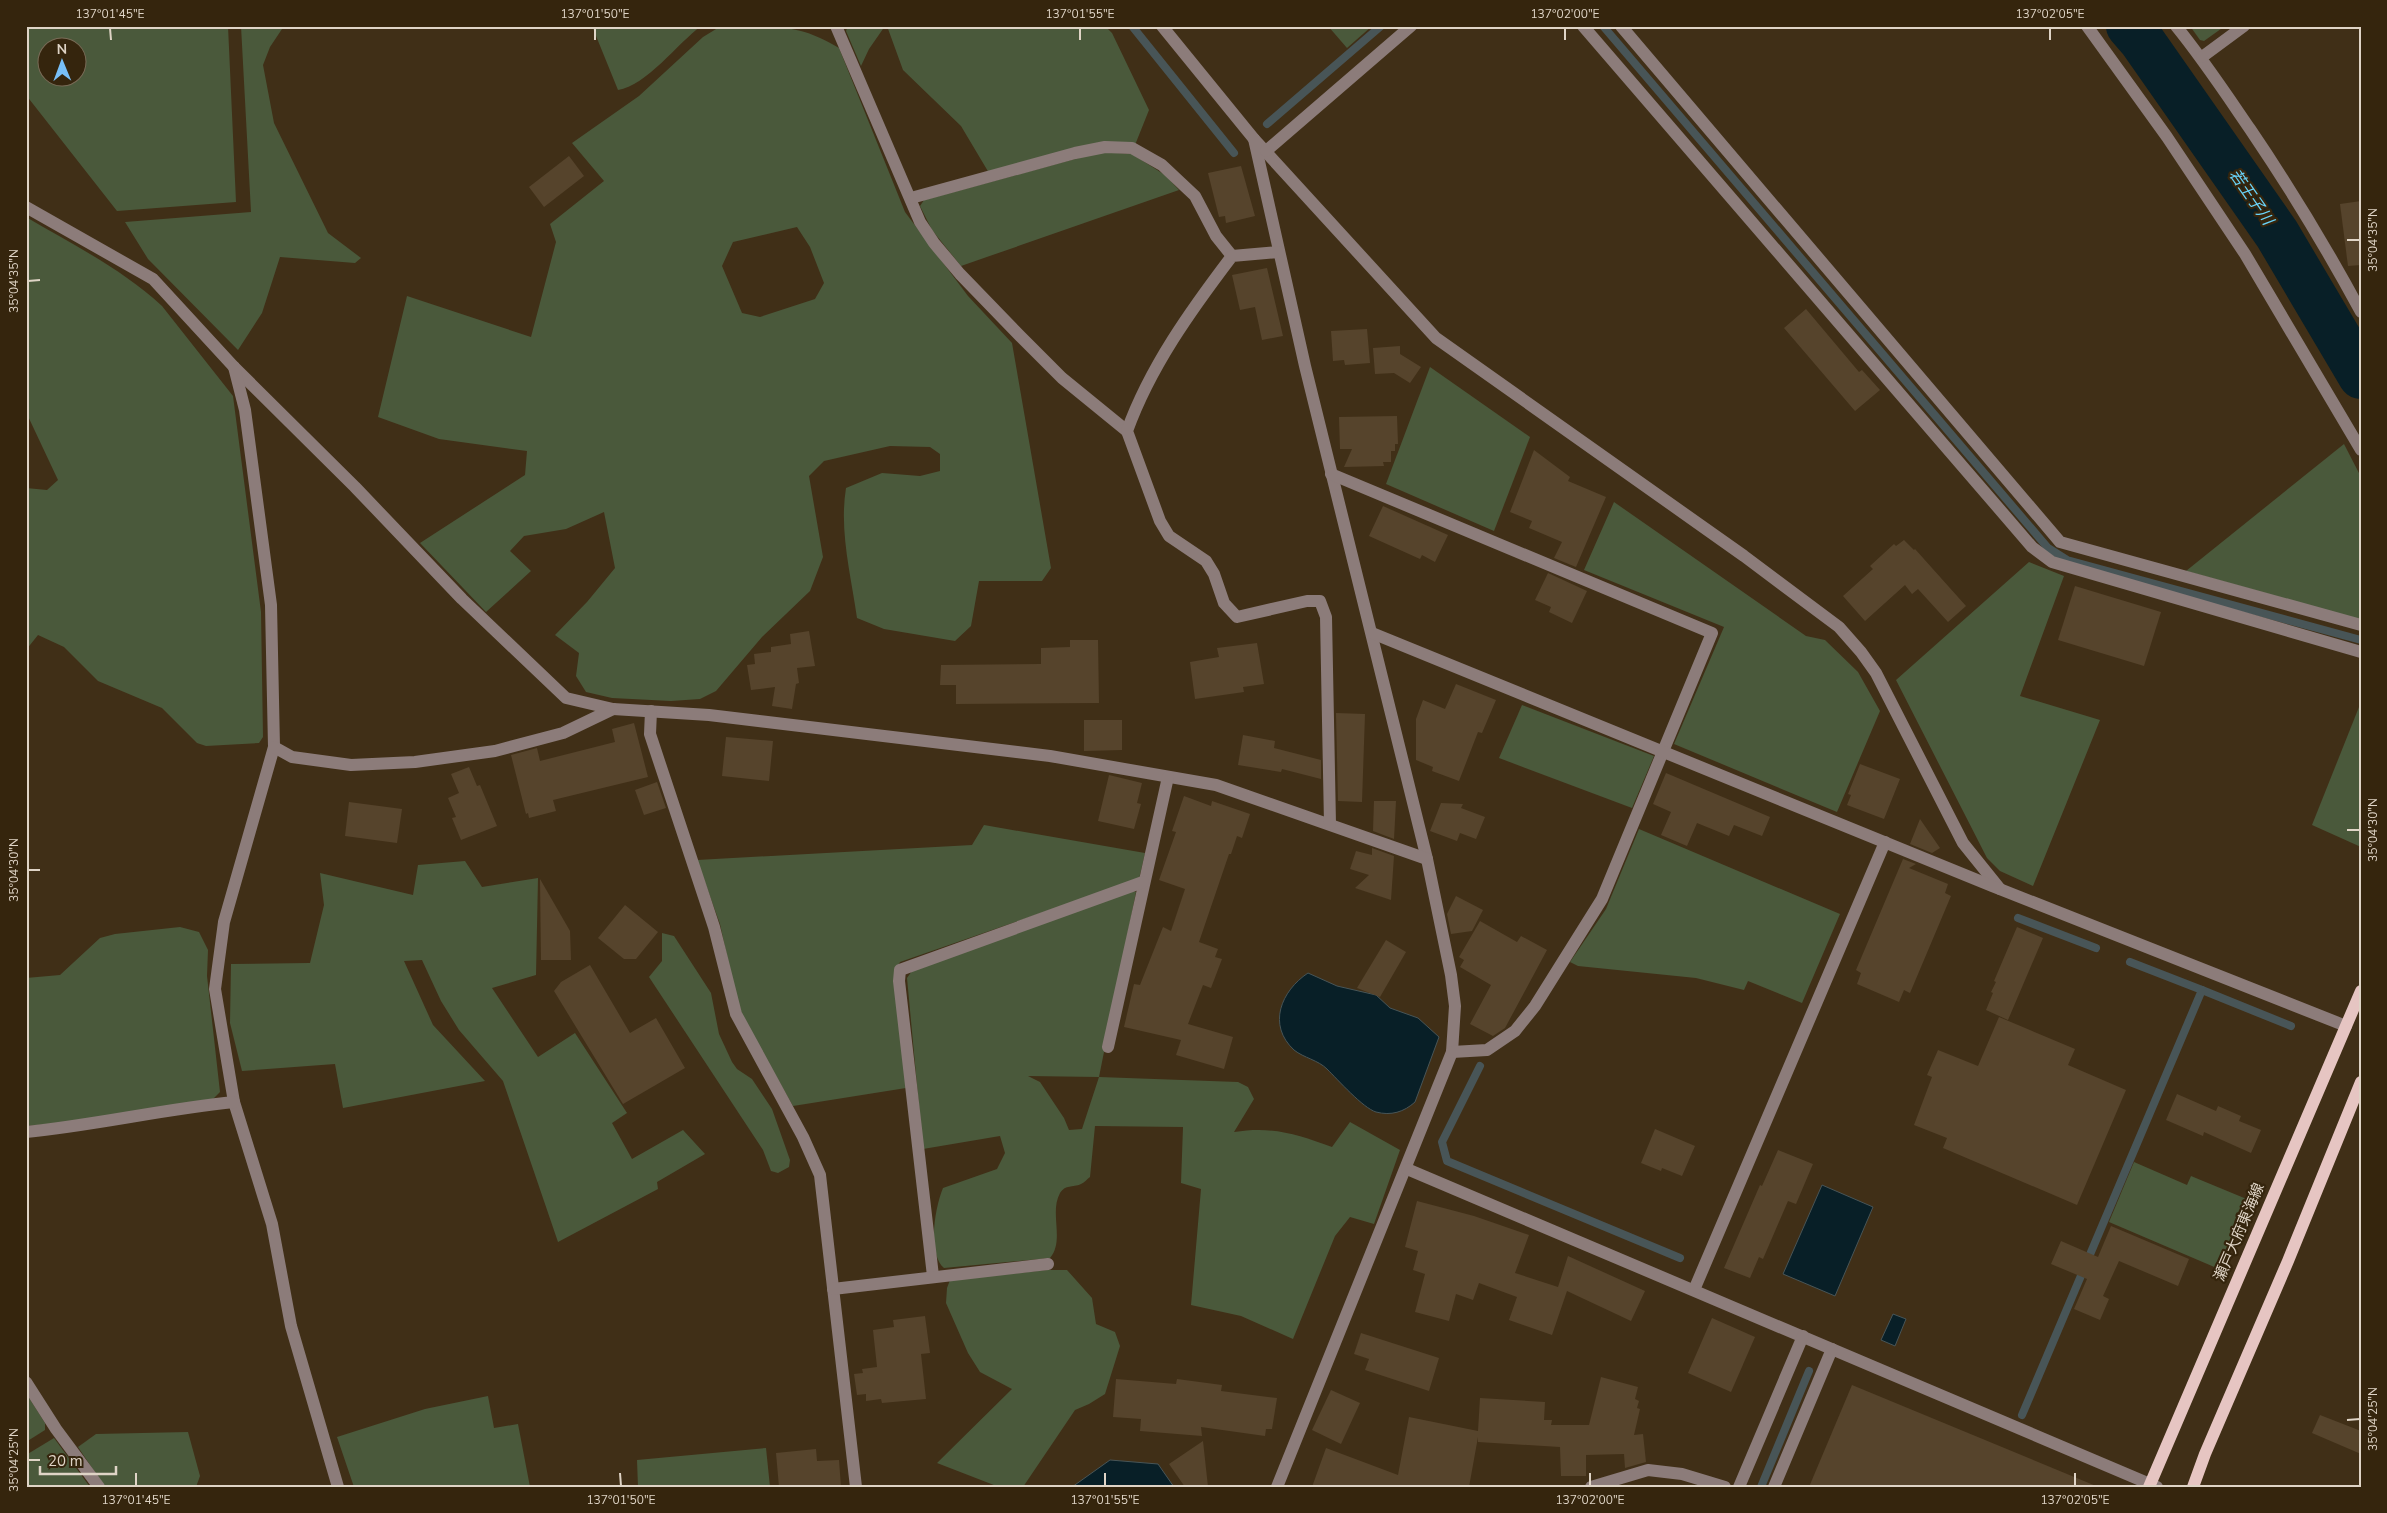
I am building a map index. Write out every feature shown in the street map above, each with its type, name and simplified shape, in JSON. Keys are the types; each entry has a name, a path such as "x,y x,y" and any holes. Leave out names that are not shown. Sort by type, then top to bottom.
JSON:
{"main road":[{"name":"瀬戸大府東海線","path":"2152,1486 2361,991"},
{"path":"2193,1487 2205,1454 2288,1261 2361,1082"}],"street":[{"path":"836,26 925,229 960,274 1062,378 1127,431 1169,536 1206,561 1214,574 1224,603 1237,616 1307,601 1320,601 1326,617 1330,824"},
{"path":"1162,26 1254,139 1436,338 1744,556 1839,627 1876,673 1963,843 2000,889"},
{"path":"1266,151 1411,26"},
{"path":"1583,26 2032,547 2052,562 2361,652"},
{"path":"1621,26 2060,542 2361,624"},
{"path":"2088,26 2167,137 2245,254 2361,450"},
{"path":"2176,26 2202,58 2265,151 2332,258 2361,312"},
{"path":"2202,58 2244,26"},
{"path":"1254,139 1331,474 1427,859 1455,1006 1452,1052 1407,1168 1277,1487"},
{"path":"911,198 1075,153 1105,147 1132,148 1162,165 1195,196 1216,236 1232,256"},
{"path":"26,207 153,279 234,367 349,481 462,599 566,698 613,709 709,715 1050,756 1216,785 1427,859"},
{"path":"1127,431 1138,400 1162,356 1206,290 1232,256 1279,252"},
{"path":"234,367 245,410 271,605 274,747 224,922 214,989 234,1102 272,1224 291,1326 338,1487"},
{"path":"1331,474 1712,633 1602,899 1535,1006 1515,1031 1486,1050 1452,1052"},
{"path":"1372,633 2000,889 2346,1026"},
{"path":"274,747 292,757 351,765 416,762 494,751 563,733 613,709"},
{"path":"651,711 650,734 714,927 736,1014 781,1094 820,1174 856,1487"},
{"path":"1108,1047 1143,882 1168,777"},
{"path":"1694,1290 1885,842"},
{"path":"933,1276 899,981 900,970 1143,882"},
{"path":"26,1132 65,1128 202,1105 234,1102"},
{"path":"1407,1168 2152,1486"},
{"path":"833,1289 1048,1264"},
{"path":"1739,1487 1803,1336"},
{"path":"1774,1487 1832,1349"},
{"path":"26,1382 56,1429 99,1487"},
{"path":"1591,1487 1614,1483 1648,1470 1682,1474 1725,1487"}],"green space":[{"path":"26,26 228,26 236,202 117,211 26,95"},
{"path":"241,26 284,26 270,47 263,65 274,123 328,233 361,258 355,263 280,257 262,313 238,350 148,259 125,222 251,212"},
{"path":"592,26 701,26 640,81 618,90"},
{"path":"721,26 781,27 810,34 839,48 905,212 968,296 1012,343 1051,568 1042,581 979,581 971,626 955,641 884,629 857,618 845,537 844,504 846,488 882,473 920,476 940,471 940,454 930,447 890,446 824,461 809,476 823,557 810,591 762,637 716,691 700,699 671,701 612,698 586,692 576,676 579,653 555,635 587,602 615,568 604,512 566,529 524,536 510,551 531,571 486,612 420,543 525,475 527,451 439,439 378,417 407,296 531,337 556,242 550,224 604,181 572,143 639,96 703,37","holes":["797,227 810,247 824,283 815,299 760,317 742,313 722,266 733,242"]},
{"path":"848,26 885,26 869,49 861,66 846,31"},
{"path":"887,26 1105,26 1112,33 1149,110 1135,145 989,173 961,126 903,70"},
{"path":"1328,26 1372,26 1347,48"},
{"path":"2190,26 2225,26 2204,41 2200,40"},
{"path":"1101,152 1132,154 1165,175 1179,190 961,266 932,230 920,206 924,200"},
{"path":"26,217 79,247 147,293 162,306 233,396 261,612 263,737 259,743 206,746 197,743 162,708 98,681 64,647 38,635 26,650 26,488 47,490 58,480 26,412"},
{"path":"1430,367 1530,437 1494,531 1386,484"},
{"path":"2344,444 2361,477 2361,620 2186,571"},
{"path":"1614,502 1806,636 1825,640 1858,672 1880,711 1837,812 1674,744 1724,627 1584,570"},
{"path":"2029,562 2064,576 2020,696 2100,720 2033,886 2000,871 1987,858 1896,680"},
{"path":"2361,702 2361,847 2312,825"},
{"path":"1522,705 1654,756 1632,808 1499,758"},
{"path":"984,825 1145,853 1139,879 900,962 895,971 906,1088 793,1106 744,1020 735,993 720,924 697,860 972,845"},
{"path":"1639,829 1840,914 1802,1003 1748,981 1744,990 1696,978 1578,966 1570,962 1606,909"},
{"path":"465,861 482,887 538,878 536,975 492,988 538,1057 575,1033 627,1113 612,1123 632,1159 683,1130 705,1154 657,1182 658,1189 558,1242 503,1081 459,1030 441,1001 422,960 404,961 433,1025 485,1081 343,1108 335,1064 242,1071 230,1023 231,964 310,963 324,905 320,873 413,895 418,865"},
{"path":"1130,890 1136,892 1099,1077 1238,1082 1248,1087 1254,1099 1234,1132 1260,1130 1284,1132 1332,1147 1350,1122 1400,1150 1374,1224 1350,1217 1335,1236 1293,1339 1241,1316 1191,1305 1201,1189 1181,1183 1183,1127 1095,1126 1090,1177 1081,1184 1065,1188 1060,1193 1057,1201 1057,1235 1054,1251 1050,1258 944,1268 939,1261 934,1241 937,1206 943,1188 997,1169 1005,1153 1000,1136 923,1149 907,978 914,968","holes":["1028,1076 1099,1077 1082,1129 1069,1130 1064,1118 1040,1082"]},
{"path":"180,927 199,932 208,950 207,976 220,1092 213,1099 74,1122 26,1126 26,978 60,975 100,938 115,934"},
{"path":"662,933 674,936 711,993 719,1034 732,1062 737,1069 752,1079 772,1109 790,1160 789,1167 778,1173 771,1171 763,1150 649,977 662,961"},
{"path":"2134,1162 2187,1185 2191,1176 2249,1200 2219,1269 2109,1222"},
{"path":"1047,1270 1067,1270 1092,1298 1096,1324 1115,1332 1120,1346 1105,1394 1075,1410 1023,1487 999,1487 937,1463 1012,1389 980,1372 968,1353 946,1303 947,1288 950,1280"},
{"path":"26,1393 45,1423 45,1430 26,1442"},
{"path":"488,1396 494,1428 518,1424 530,1487 354,1487 337,1437 425,1409"},
{"path":"188,1432 200,1476 196,1487 105,1487 78,1447 96,1434"},
{"path":"54,1438 90,1487 26,1487 26,1455"},
{"path":"766,1448 770,1487 638,1487 637,1460"}],"water":[{"path":"1308,973 1337,986 1376,995 1390,1008 1418,1018 1439,1037 1415,1102 1402,1111 1392,1113 1376,1112 1358,1100 1323,1066 1294,1050 1281,1030 1279,1019 1285,999 1291,989"},
{"path":"1822,1185 1873,1207 1835,1296 1783,1274"},
{"path":"1893,1314 1906,1319 1895,1346 1881,1340"},
{"path":"1110,1460 1158,1464 1174,1487 1072,1487"}],"building":[{"path":"569,156 584,176 544,207 529,187"},
{"path":"1241,166 1255,216 1226,223 1225,216 1219,217 1208,173"},
{"path":"2361,201 2361,265 2348,266 2340,204"},
{"path":"1267,268 1283,336 1262,340 1255,307 1240,310 1232,275"},
{"path":"1806,309 1859,372 1862,370 1880,390 1855,411 1784,328"},
{"path":"1367,329 1370,363 1345,365 1344,360 1333,361 1331,331"},
{"path":"1400,346 1400,354 1421,367 1410,383 1394,373 1375,374 1373,348"},
{"path":"1397,416 1398,444 1395,444 1395,451 1391,451 1391,462 1383,462 1384,466 1344,467 1352,449 1340,449 1339,417"},
{"path":"1534,450 1570,477 1568,481 1606,497 1576,567 1554,558 1562,542 1529,528 1532,521 1510,512"},
{"path":"1383,506 1448,535 1435,562 1422,555 1420,559 1369,536"},
{"path":"1904,540 1915,549 1966,606 1948,622 1918,589 1912,594 1905,585 1865,621 1843,596 1873,569 1870,566 1894,544 1896,546"},
{"path":"1548,573 1587,591 1572,623 1549,612 1551,607 1535,600"},
{"path":"2075,586 2161,612 2144,666 2058,640"},
{"path":"809,631 815,666 797,668 799,683 796,684 792,709 772,706 775,687 751,690 747,665 755,664 754,654 771,652 771,647 791,644 790,634"},
{"path":"1070,640 1098,640 1099,703 956,704 956,685 940,685 941,665 1041,664 1041,648 1070,647"},
{"path":"1257,643 1264,684 1243,687 1244,692 1195,699 1190,662 1219,657 1217,648"},
{"path":"1456,684 1496,700 1482,733 1478,732 1459,781 1432,771 1433,767 1416,760 1416,719 1423,700 1445,709"},
{"path":"1336,713 1365,714 1362,802 1338,801"},
{"path":"1084,720 1122,720 1122,750 1084,751"},
{"path":"634,723 648,777 553,800 556,811 529,818 528,813 526,814 511,755 537,748 540,761 615,742 612,729"},
{"path":"1243,735 1275,741 1274,748 1321,760 1321,779 1282,769 1281,772 1238,765"},
{"path":"726,737 773,741 769,781 722,776"},
{"path":"1860,764 1900,779 1884,819 1847,805 1851,795 1848,794"},
{"path":"469,767 477,786 480,785 497,826 461,840 452,818 456,817 448,798 459,793 451,774"},
{"path":"1666,773 1770,817 1762,836 1734,825 1729,836 1697,823 1687,846 1661,835 1671,812 1653,804"},
{"path":"1109,775 1142,783 1137,803 1141,804 1134,829 1098,821"},
{"path":"657,782 666,808 644,815 635,790"},
{"path":"1184,796 1211,806 1212,801 1250,814 1242,838 1237,836 1231,854 1229,854 1199,942 1218,949 1215,957 1222,959 1211,988 1203,985 1188,1024 1233,1037 1224,1069 1176,1055 1181,1040 1124,1027 1134,984 1140,985 1163,927 1171,931 1185,889 1159,880 1176,832 1172,831"},
{"path":"1374,801 1396,801 1394,839 1373,831"},
{"path":"349,802 402,809 397,843 345,836"},
{"path":"1441,803 1463,804 1461,808 1485,817 1476,839 1460,833 1457,841 1430,831"},
{"path":"1920,819 1940,848 1932,853 1910,844"},
{"path":"1372,848 1394,856 1391,900 1355,888 1369,875 1350,869 1356,851 1372,855"},
{"path":"1903,859 1916,864 1909,868 1948,884 1945,893 1951,896 1910,993 1904,990 1899,1002 1857,984 1861,973 1856,970"},
{"path":"540,879 570,931 571,960 541,960"},
{"path":"1456,896 1483,910 1472,931 1451,934 1447,914"},
{"path":"625,905 658,932 636,959 624,959 598,938"},
{"path":"1480,921 1517,942 1521,936 1547,950 1505,1028 1493,1036 1470,1024 1491,985 1460,967 1464,960 1459,957"},
{"path":"2017,927 2043,938 2008,1020 1986,1010 1993,993 1991,992 1996,982 1994,981"},
{"path":"1386,940 1406,952 1380,997 1357,988"},
{"path":"590,965 630,1033 656,1018 685,1068 623,1104 554,991 561,982"},
{"path":"1999,1017 2075,1049 2068,1065 2126,1090 2077,1205 1943,1148 1947,1138 1914,1125 1932,1077 1927,1075 1938,1050 1978,1066"},
{"path":"2177,1094 2216,1111 2218,1106 2241,1116 2239,1121 2261,1130 2251,1153 2204,1132 2203,1136 2166,1120"},
{"path":"1655,1129 1695,1146 1682,1176 1662,1168 1661,1171 1641,1163"},
{"path":"1778,1150 1813,1164 1796,1204 1788,1201 1763,1259 1759,1257 1750,1278 1724,1268 1760,1185 1762,1186"},
{"path":"1417,1201 1474,1216 1529,1235 1515,1273 1558,1287 1568,1256 1645,1291 1631,1321 1567,1291 1552,1335 1509,1320 1517,1297 1479,1283 1473,1300 1456,1294 1449,1321 1415,1312 1425,1274 1413,1270 1418,1251 1405,1247"},
{"path":"2111,1226 2189,1259 2178,1286 2119,1261 2103,1296 2109,1299 2100,1320 2074,1309 2087,1279 2051,1264 2061,1241 2098,1257"},
{"path":"925,1316 930,1353 921,1354 926,1399 882,1403 881,1399 866,1401 866,1394 857,1395 854,1374 863,1373 862,1369 877,1367 873,1330 894,1327 893,1320"},
{"path":"1712,1318 1755,1337 1731,1392 1688,1373"},
{"path":"1361,1333 1439,1358 1429,1391 1365,1370 1369,1359 1354,1354"},
{"path":"1601,1377 1638,1387 1635,1399 1639,1401 1637,1408 1640,1409 1634,1435 1643,1434 1646,1462 1625,1468 1624,1454 1586,1455 1586,1476 1561,1476 1560,1447 1478,1442 1478,1437 1469,1487 1312,1487 1326,1448 1398,1475 1409,1417 1478,1431 1480,1398 1545,1402 1544,1420 1552,1420 1551,1425 1589,1425"},
{"path":"1116,1379 1176,1384 1177,1379 1222,1385 1221,1391 1277,1398 1272,1429 1266,1429 1265,1436 1201,1427 1202,1436 1140,1431 1141,1419 1113,1417"},
{"path":"1852,1385 2096,1486 2096,1487 1809,1487"},
{"path":"1331,1390 1360,1403 1341,1444 1312,1430"},
{"path":"2320,1415 2361,1431 2361,1454 2312,1433"},
{"path":"1203,1441 1208,1487 1185,1487 1169,1464"},
{"path":"816,1449 817,1461 839,1460 841,1487 779,1487 776,1453"}],"waterway":[{"path":"1132,26 1234,153"},
{"path":"1267,124 1381,26"},
{"path":"1603,26 2048,548 2067,560 2361,640"},
{"name":"若王子川","path":"2129,26 2142,41 2277,234 2361,376"},
{"path":"2142,41 2147,26"},
{"path":"2018,918 2096,948"},
{"path":"2022,1415 2202,990 2130,962"},
{"path":"2202,990 2291,1026"},
{"path":"1480,1066 1442,1142 1447,1161 1680,1258"},
{"path":"1761,1487 1809,1371"}]}
